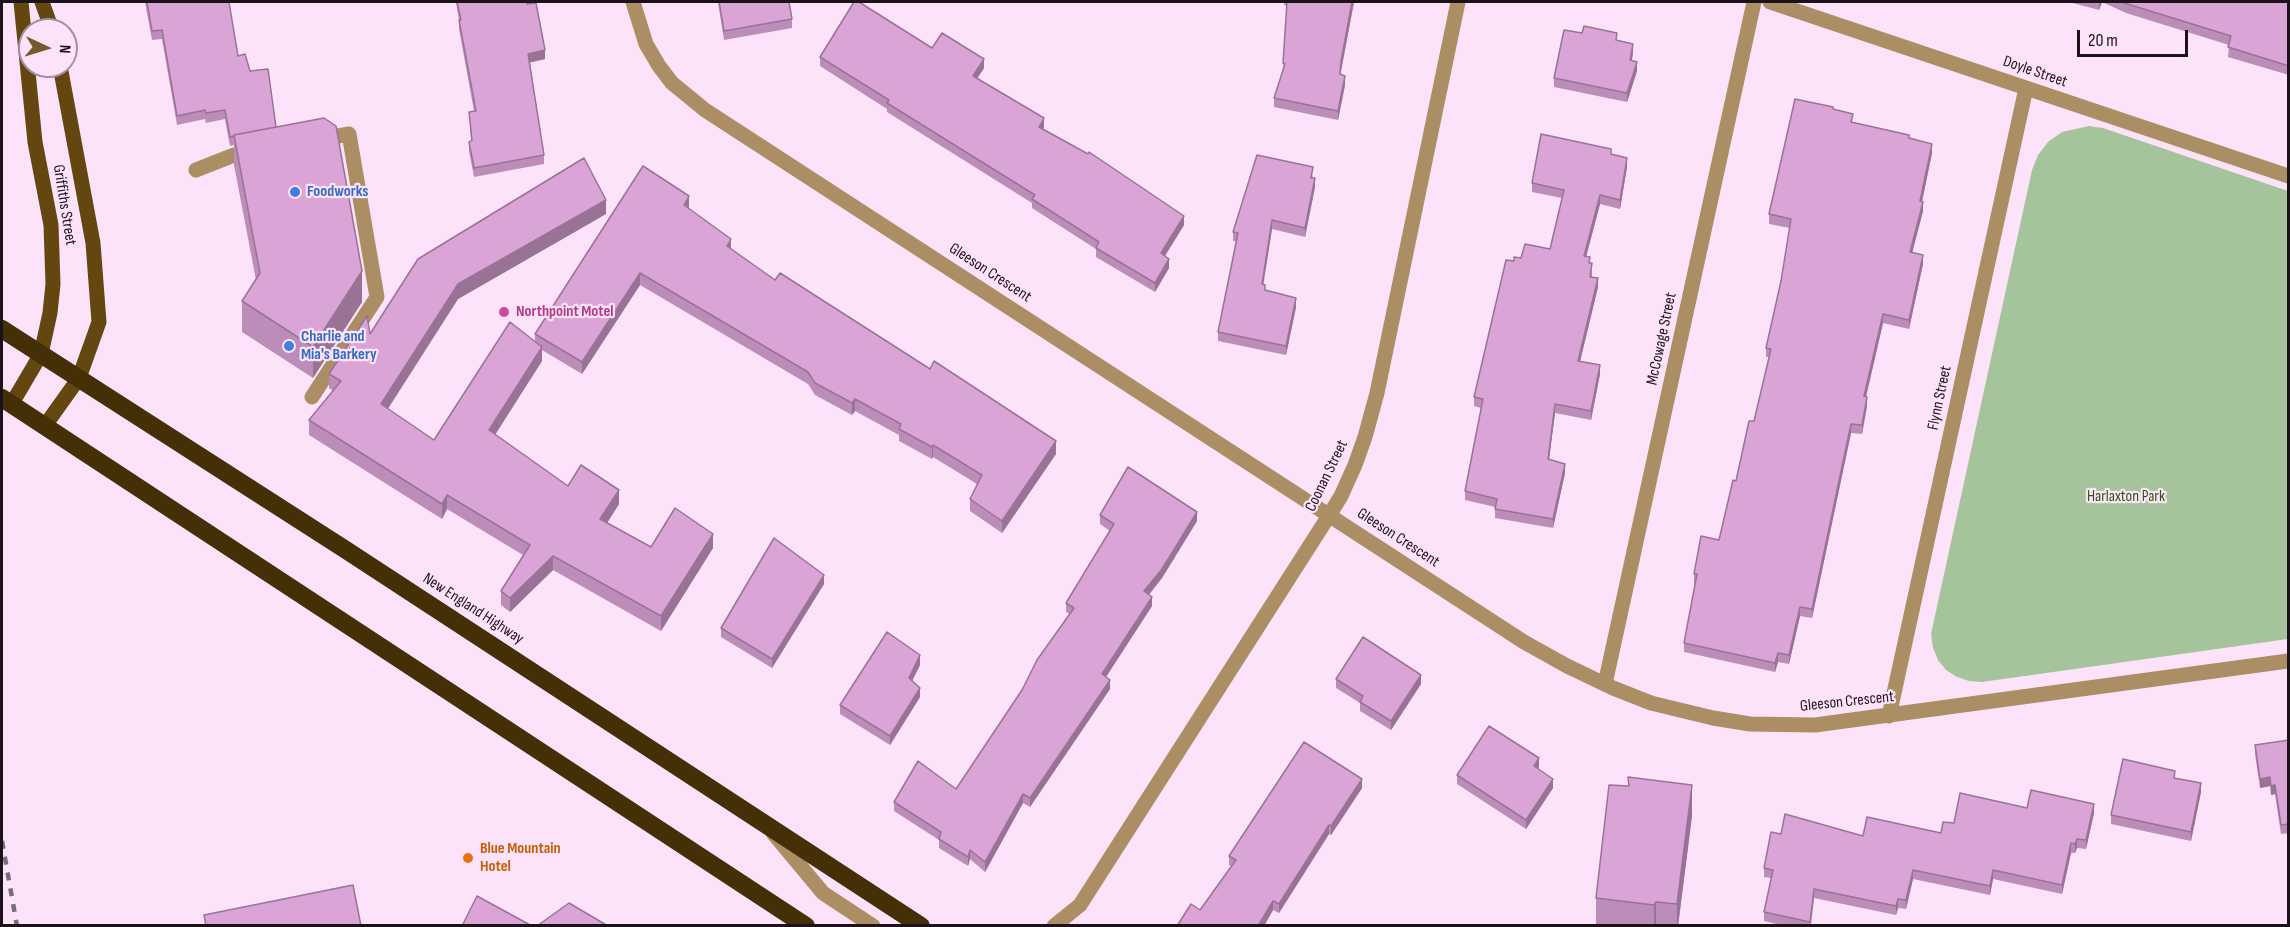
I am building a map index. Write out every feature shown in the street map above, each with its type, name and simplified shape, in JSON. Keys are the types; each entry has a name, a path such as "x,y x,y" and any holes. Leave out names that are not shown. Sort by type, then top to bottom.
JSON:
{"highway":[{"name":"New England Highway","path":"2,329 921,926"},
{"path":"6,401 806,926"}],"main road":[{"name":"Griffiths Street","path":"6,401 41,354 51,303 53,248 47,201 35,142 21,2"},
{"path":"42,2 48,18"},
{"name":"Griffiths Street","path":"44,427 79,378 98,326 93,243 62,78"}],"street":[{"name":"Gleeson Crescent","path":"633,2 646,44 659,66 672,83 696,104 1524,642 1567,666 1652,703 1713,718 1750,724 1815,725 2289,661"},
{"name":"Coonan Street","path":"1075,926 1080,905 1330,514 1355,465 1374,404 1458,2"},
{"name":"McCowage Street","path":"1605,684 1754,2"},
{"name":"Doyle Street","path":"1770,2 2289,176"},
{"name":"Flynn Street","path":"1889,716 2026,88"},
{"path":"303,142 349,134 377,297 312,397"},
{"path":"196,170 234,155 269,148"},
{"path":"763,822 823,892 873,926"},
{"name":"Coonan Street","path":"1053,926 1080,905"}],"green space":[{"name":"Harlaxton Park","path":"2089,126 2103,128 2288,191 2288,639 1982,682 1969,681 1946,670 1938,660 1933,648 1931,634 2032,170 2038,155 2048,142 2062,132"}],"building":[{"path":"147,2 229,2 238,56 245,54 250,71 268,69 276,127 230,137 225,110 206,113 205,110 177,116 162,30 152,31"},
{"path":"457,2 536,3 545,50 528,54 544,155 474,168 469,142 472,140 469,112 476,111"},
{"path":"719,2 789,2 792,19 724,31"},
{"path":"854,2 859,2 932,48 942,33 984,59 973,76 1044,118 1039,127 1088,154 1089,152 1184,216 1161,253 1169,259 1155,283 1096,248 1099,242 1032,199 1035,195 887,103 889,100 820,57"},
{"path":"1287,2 1352,2 1341,61 1340,74 1345,76 1338,111 1274,98 1285,64 1283,63"},
{"path":"2121,2 2289,2 2289,66 2228,47 2231,36"},
{"path":"1584,26 1617,33 1616,40 1633,44 1630,60 1637,62 1627,93 1554,78 1564,30 1582,33"},
{"path":"1795,99 1853,114 1851,122 1909,135 1909,138 1932,144 1920,201 1923,202 1910,252 1923,255 1909,320 1883,314 1864,396 1867,397 1862,425 1851,424 1812,609 1800,607 1789,655 1778,653 1775,663 1684,643 1697,574 1694,574 1701,536 1719,540 1733,480 1736,481 1749,421 1754,421 1771,349 1766,348 1781,281 1791,219 1769,214"},
{"path":"324,118 336,126 362,271 313,347 242,301 260,273 234,135"},
{"path":"1541,134 1611,149 1611,154 1627,158 1620,200 1600,195 1584,256 1590,257 1589,263 1592,263 1590,277 1598,278 1578,361 1600,365 1591,411 1555,404 1548,459 1565,464 1553,519 1495,509 1497,499 1465,491 1483,399 1474,397 1506,260 1514,261 1514,257 1521,258 1525,244 1550,249 1564,190 1532,183"},
{"path":"1257,155 1313,167 1311,178 1315,178 1305,228 1272,220 1262,284 1265,285 1265,290 1296,298 1286,346 1218,332 1238,233 1233,232"},
{"path":"584,158 606,200 458,284 381,404 434,440 510,322 542,347 489,430 568,486 581,465 619,490 600,519 651,547 675,508 713,534 661,616 553,556 510,598 501,591 530,545 447,495 442,504 309,420 341,381 329,374 367,316 370,334 418,259"},
{"path":"643,166 689,196 684,205 731,239 727,246 775,280 780,273 930,369 934,361 1056,441 1002,521 970,499 982,475 933,445 932,447 899,429 901,424 855,399 852,403 815,383 808,372 640,273 582,362 535,334"},
{"path":"1128,467 1197,512 1162,569 1144,591 1152,597 1102,674 1110,680 1030,798 1023,794 985,862 970,850 968,857 939,839 941,832 894,802 918,761 956,789 1022,690 1037,660 1074,608 1066,603 1114,524 1100,515"},
{"path":"774,538 824,575 772,659 721,628"},
{"path":"887,632 920,655 909,678 920,688 890,736 840,705"},
{"path":"1363,637 1421,675 1391,721 1360,702 1363,696 1336,679"},
{"path":"1489,726 1539,758 1534,766 1553,779 1526,820 1457,775"},
{"path":"2289,740 2289,824 2281,825 2275,785 2271,786 2270,777 2260,779 2255,745"},
{"path":"1304,742 1362,779 1331,826 1329,825 1279,904 1273,901 1258,926 1177,926 1191,904 1200,910 1236,860 1229,856"},
{"path":"2123,759 2175,771 2174,778 2201,783 2191,832 2111,815"},
{"path":"1628,777 1692,785 1677,904 1656,902 1654,905 1596,898 1609,785 1629,786"},
{"path":"2031,790 2094,804 2086,840 2077,839 2075,844 2071,843 2062,885 1993,870 1990,886 1913,870 1906,900 1898,899 1896,906 1814,889 1810,922 1764,912 1773,870 1764,868 1771,832 1781,834 1785,814 1863,836 1867,817 1941,833 1943,822 1954,823 1960,793 2027,808"},
{"path":"353,885 361,926 206,926 204,915"},
{"path":"477,896 532,926 462,926"},
{"path":"569,903 608,926 537,926"}],"railway":[{"path":"2,841 17,926"}],"place":[{"name":"Foodworks","path":"295,192"},
{"name":"Northpoint Motel","path":"504,312"},
{"name":"Charlie and Mia's Barkery","path":"289,346"},
{"name":"Blue Mountain Hotel","path":"468,858"}]}
